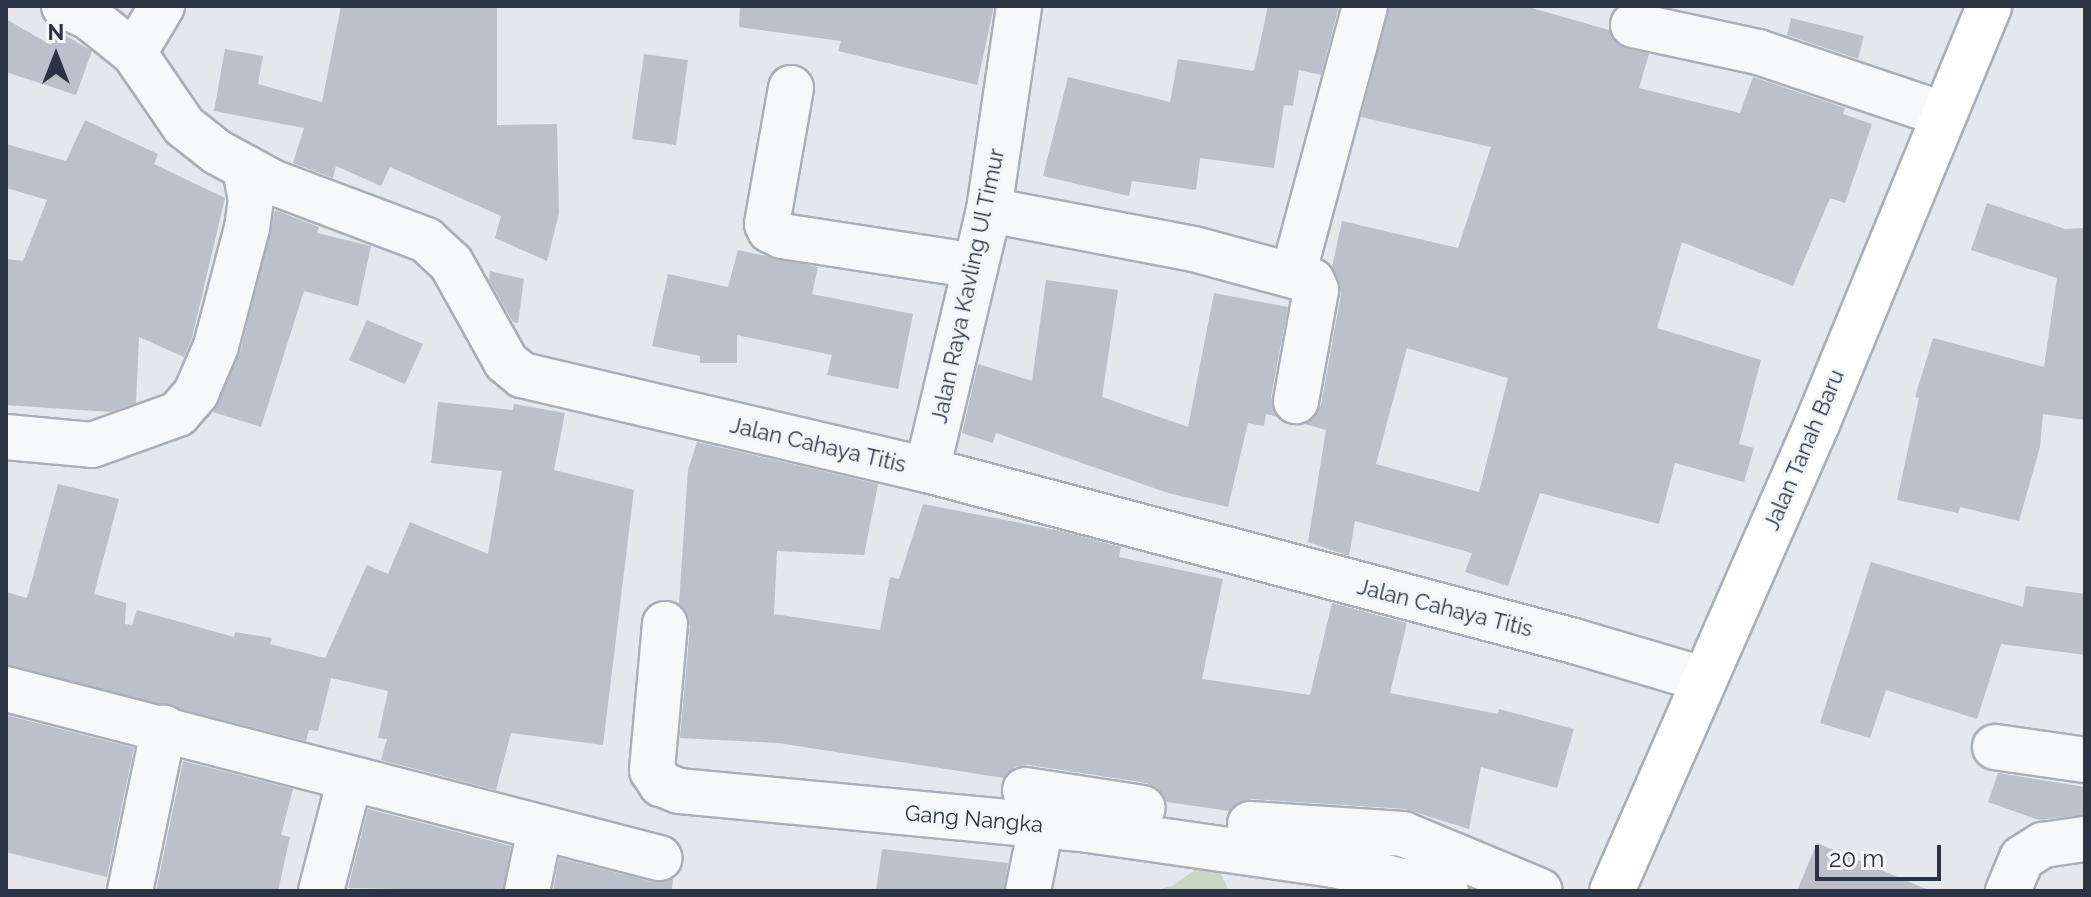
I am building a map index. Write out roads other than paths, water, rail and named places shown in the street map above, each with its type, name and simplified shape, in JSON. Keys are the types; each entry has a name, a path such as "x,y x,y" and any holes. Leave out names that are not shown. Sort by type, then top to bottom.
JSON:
{"main road":[{"name":"Jalan Tanah Baru","path":"1612,891 1702,679 1817,424 1989,6"}],"street":[{"name":"Jalan Cahaya Titis","path":"64,6 89,17 134,53 184,126 245,169 426,240 451,263 506,362 522,375 927,470 1574,641 1702,679"},
{"path":"134,53 162,6"},
{"name":"Jalan Raya Kavling Ul Timur","path":"927,470 989,210 1019,6"},
{"path":"1293,275 1365,6"},
{"path":"1633,25 1758,52 1942,114"},
{"path":"791,88 767,224 770,230 782,236 975,266"},
{"path":"6,437 92,445 178,414 196,393 216,346 247,228 251,200 245,169"},
{"path":"989,210 1194,249 1312,281 1316,290 1296,401"},
{"name":"Gang Nangka","path":"665,624 651,747 652,770 661,784 679,791 1033,808 1334,865 1446,891"},
{"path":"6,689 164,727 350,779 659,858"},
{"path":"130,891 164,727"},
{"path":"1995,747 2085,760"},
{"path":"321,891 350,779"},
{"path":"1028,891 1033,808 1287,829 1403,834 1540,891"},
{"path":"527,891 540,829"},
{"path":"2008,891 2022,858 2043,845 2085,839"}]}
